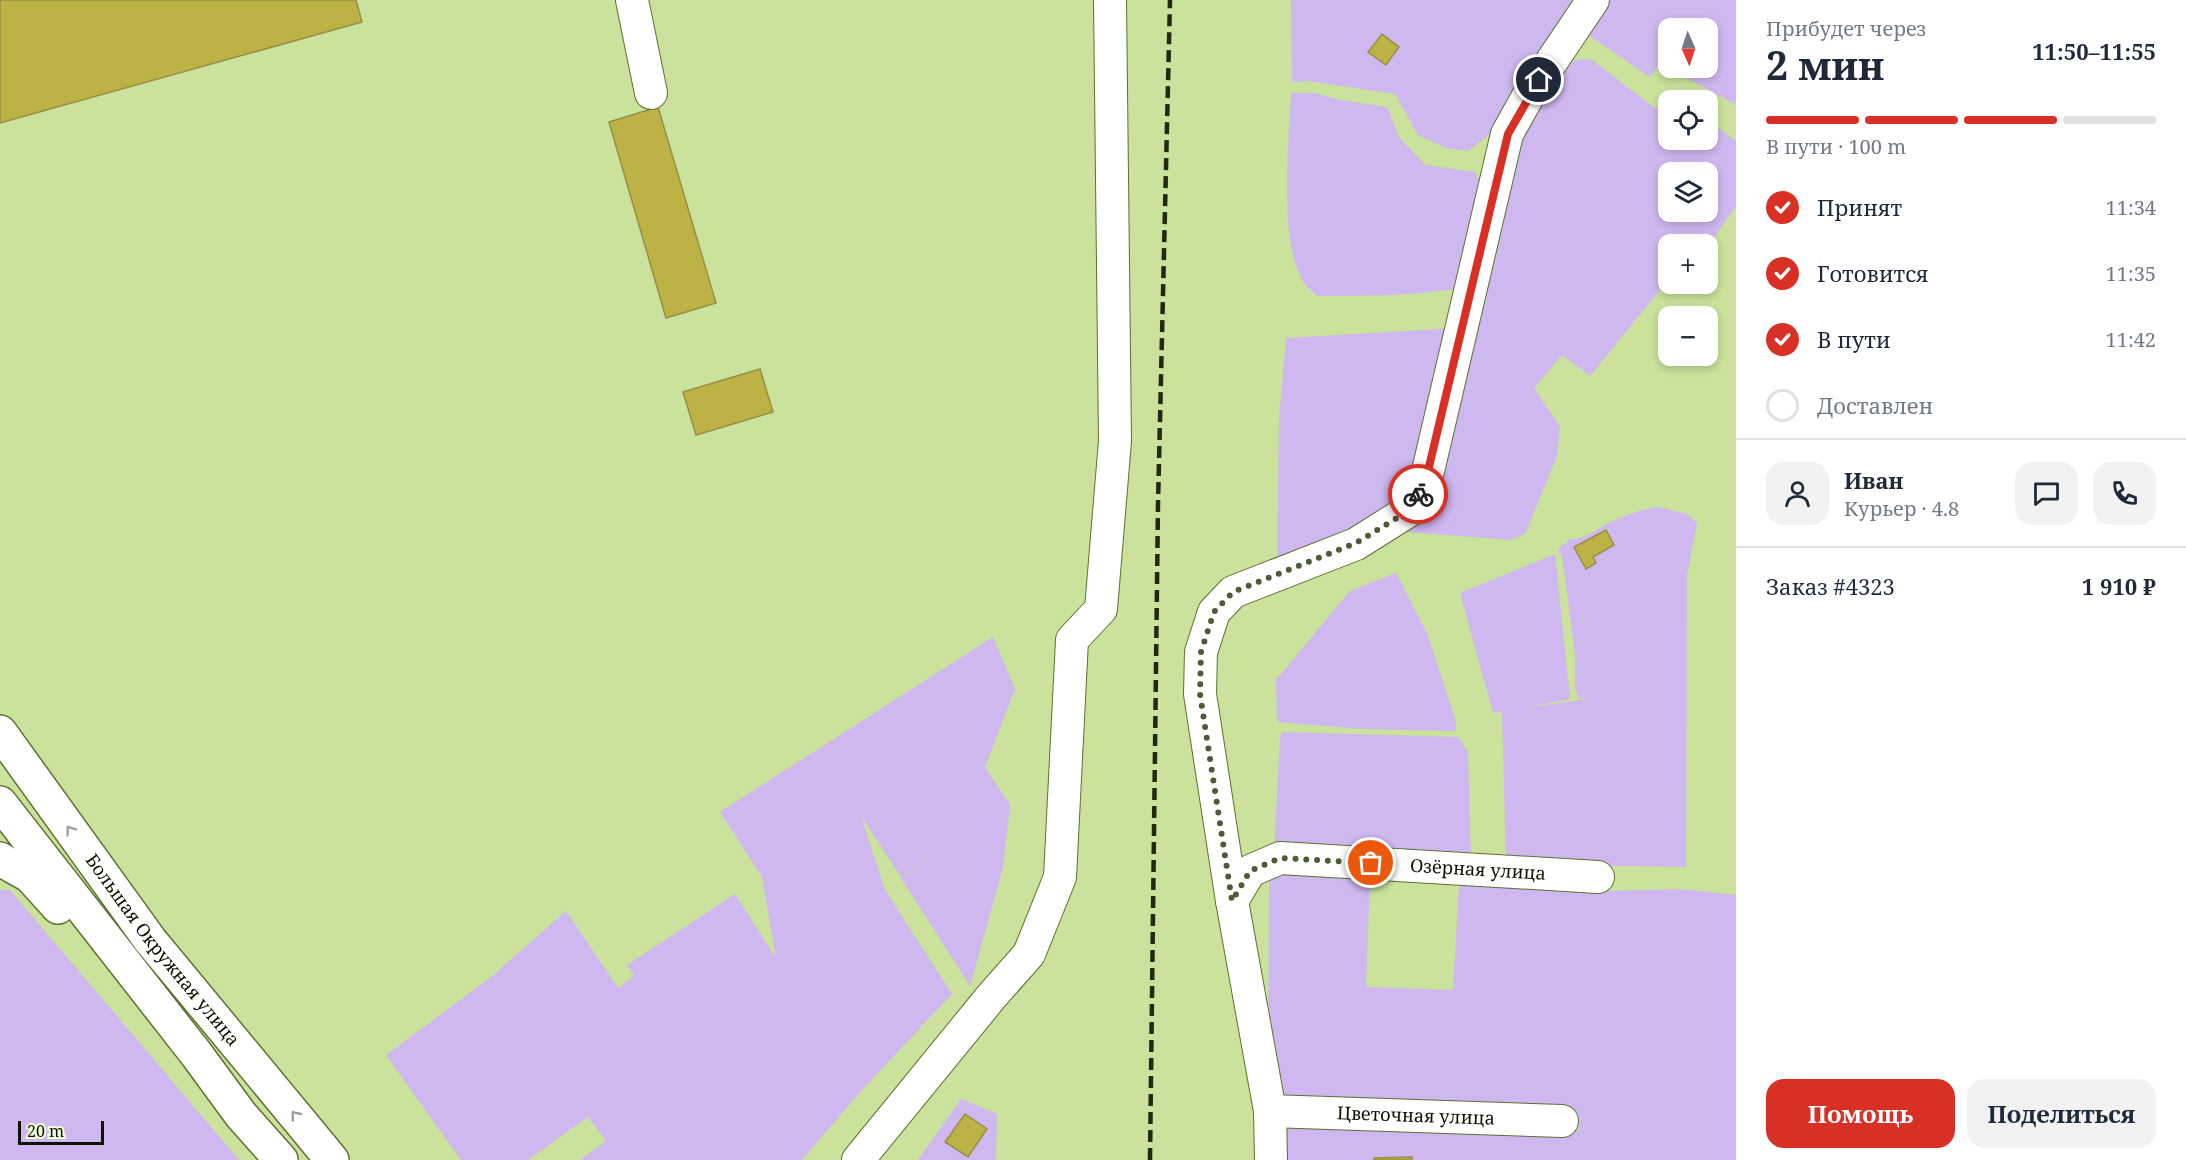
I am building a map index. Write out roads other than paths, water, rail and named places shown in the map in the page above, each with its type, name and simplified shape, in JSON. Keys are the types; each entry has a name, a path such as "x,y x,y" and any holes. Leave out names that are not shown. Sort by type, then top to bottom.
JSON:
{"main road":[{"name":"Большая Окружная улица","path":"3,750 150,940 332,1160"},
{"name":"Большая Окружная улица","path":"0,803 197,1055 241,1115 281,1160"},
{"path":"0,859 30,876 167,1032 197,1055"}],"lane":[{"path":"632,0 651,93"},
{"path":"858,1160 1029,954 1060,877 1072,640 1101,609 1115,441 1110,0"},
{"path":"1271,1160 1270,1111 1232,901 1200,694 1201,652 1214,612 1233,592 1356,543 1410,510 1428,471 1508,134 1527,98 1593,0"},
{"name":"Озёрная улица","path":"1232,901 1250,871 1280,858 1598,877"},
{"name":"Цветочная улица","path":"1270,1111 1562,1121"}],"railway":[{"path":"1150,1160 1158,504 1170,0"}]}
